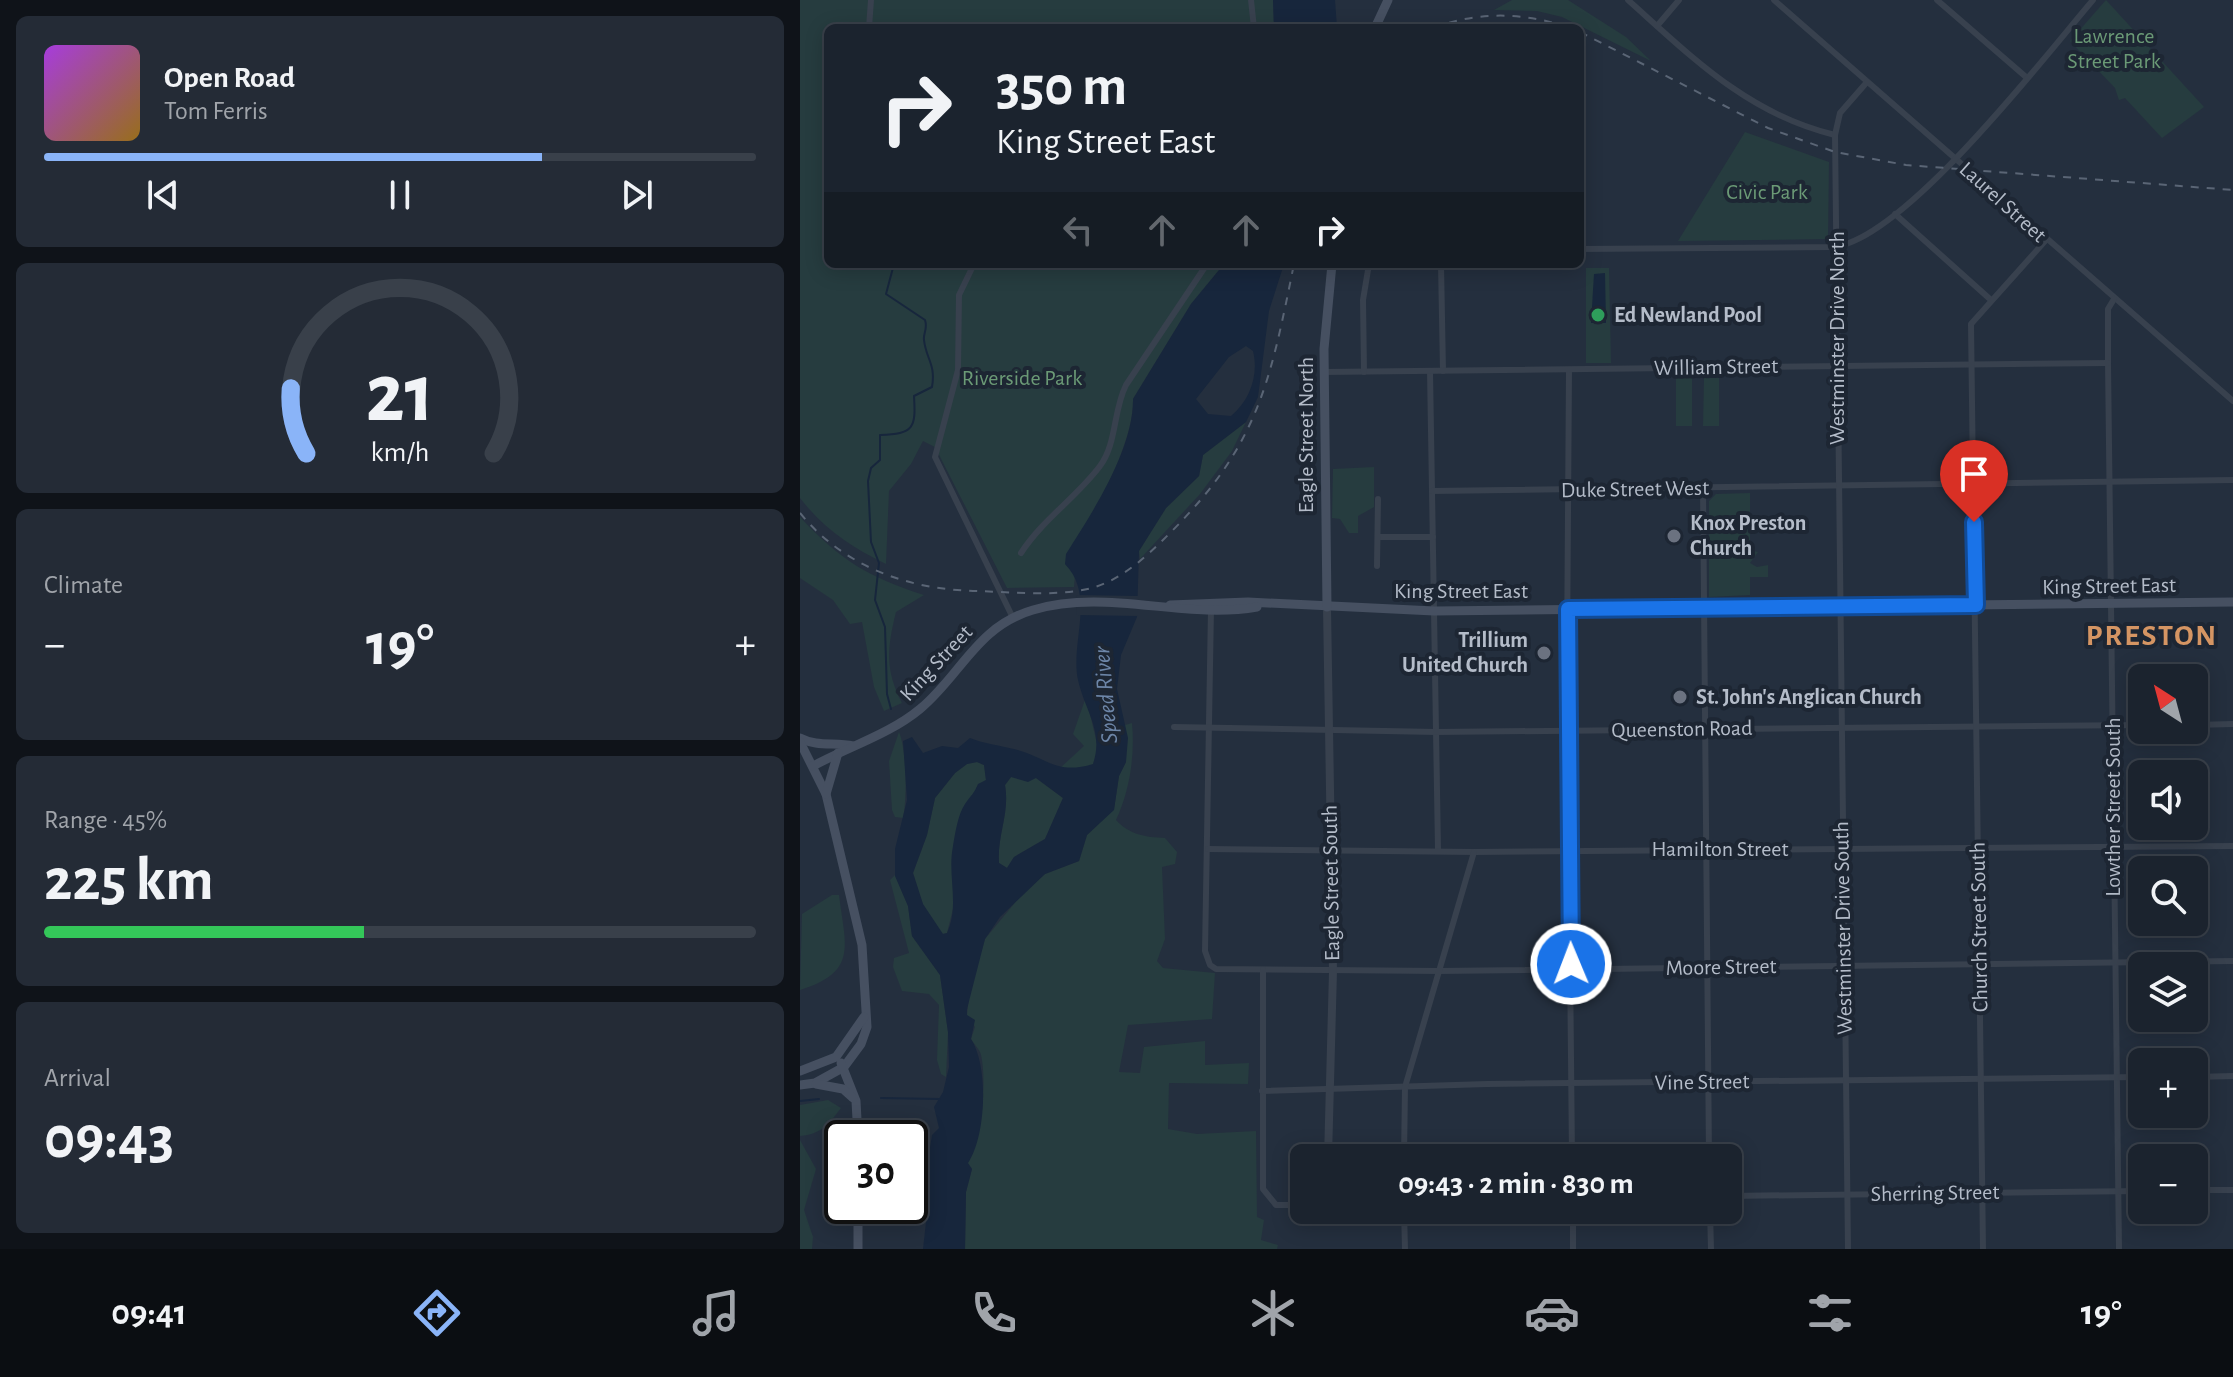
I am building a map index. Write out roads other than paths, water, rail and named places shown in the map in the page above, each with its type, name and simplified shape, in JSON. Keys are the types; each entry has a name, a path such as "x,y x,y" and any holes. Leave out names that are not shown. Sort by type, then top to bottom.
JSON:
{"main road":[{"path":"1377,24 1388,0"},
{"name":"Eagle Street North","path":"1327,607 1324,372 1325,319 1331,268"},
{"name":"King Street East","path":"1138,605 1248,602 1265,605"},
{"name":"King Street East","path":"1170,605 1211,609 1265,605 1434,611 2233,602"},
{"name":"King Street","path":"813,766 921,709 975,644 1013,618 1046,606 1138,605"},
{"path":"800,740 853,746"},
{"path":"800,740 826,794 862,945 867,1027 865,1036 844,1067 815,1083"},
{"path":"826,794 838,753"},
{"path":"800,1071 836,1057 864,1017"},
{"path":"836,1057 844,1067 856,1101 857,1120"},
{"path":"800,1085 815,1083 843,1089 856,1101"},
{"path":"858,1224 858,1249"}],"street":[{"path":"869,24 871,0"},
{"path":"1251,0 1254,24"},
{"path":"1628,0 1739,96 1797,123 1835,135"},
{"path":"1657,26 1679,0"},
{"name":"Laurel Street","path":"1774,0 2114,299 2223,389 2233,401"},
{"path":"1937,0 2026,77"},
{"path":"1584,249 1837,246 1863,238 1895,214 1955,159 2093,0"},
{"name":"Westminster Drive North","path":"1839,606 1835,135 1840,113 1867,82"},
{"path":"1895,214 1991,300"},
{"name":"Church Street South","path":"1983,1249 1971,324 2046,240"},
{"path":"972,268 959,295 958,370 935,457 1013,618"},
{"path":"1021,553 1037,529 1100,466 1109,452 1118,402 1126,385 1204,268"},
{"path":"1364,372 1363,300 1368,268"},
{"path":"1441,268 1443,371"},
{"name":"Lowther Street South","path":"2114,299 2108,309 2108,363 2119,1249"},
{"name":"William Street","path":"1324,372 2108,363"},
{"path":"1569,370 1572,1144"},
{"path":"1430,371 1438,850"},
{"name":"Duke Street West","path":"1432,491 2233,480"},
{"path":"1703,488 1709,1144"},
{"path":"1377,566 1378,499"},
{"path":"1378,537 1433,537"},
{"name":"Westminster Drive South","path":"1839,606 1848,1249"},
{"name":"Eagle Street South","path":"1327,607 1333,971 1328,1144"},
{"path":"1208,849 1211,609"},
{"path":"2208,725 2233,724"},
{"name":"Queenston Road","path":"1174,727 1436,732 2128,725"},
{"name":"Hamilton Street","path":"1208,849 1474,852 2233,846"},
{"name":"Moore Street","path":"1208,849 1205,951 1210,965 1216,969 1439,971 2233,961"},
{"path":"1404,1144 1405,1087 1474,852"},
{"path":"1263,970 1263,1189 1269,1201 1290,1206"},
{"path":"2208,1077 2233,1076"},
{"name":"Vine Street","path":"1262,1091 2128,1078"},
{"path":"2208,1190 2233,1190"},
{"name":"Sherring Street","path":"1742,1196 2128,1191"},
{"path":"1404,1224 1405,1249"},
{"path":"1573,1224 1573,1249"},
{"path":"1710,1224 1711,1249"}],"water":[{"path":"1273,0 1335,0 1337,24 1274,24"},
{"name":"Speed River","path":"1221,268 1283,268 1269,311 1258,397 1246,422 1203,455 1199,476 1166,508 1139,551 1137,617 1121,655 1117,689 1128,738 1126,762 1119,776 1114,810 1087,835 1079,861 1045,874 1000,917 985,939 967,1009 967,1015 975,1020 971,1039 981,1066 983,1101 979,1136 968,1163 972,1169 966,1192 965,1249 923,1249 928,1224 928,1161 932,1135 939,1128 934,1107 943,1092 949,1067 948,1032 940,975 912,936 908,906 895,876 895,849 907,800 903,741 912,737 923,753 942,746 958,748 970,738 1070,768 1093,764 1095,731 1076,665 1081,605 1074,577 1065,564 1066,554 1110,480 1127,439 1133,399 1191,304","holes":["1246,346 1253,351 1254,378 1238,410 1231,416 1208,414 1196,399 1229,357","977,762 984,765 986,780 978,784 959,819 952,857 953,912 947,933 943,934 923,904 913,873 927,835 935,798 955,773 967,764","1011,777 1028,782 1036,778 1063,798 1045,839 1014,857 1007,868 999,863 1006,805 1005,785"]},
{"path":"1605,273 1606,323 1591,323 1594,274"}],"waterway":[{"path":"891,709 887,694 885,627 875,600 879,563 871,542 868,481 871,468 880,460 880,435 900,433 910,427 914,415 914,396 932,387 933,379 924,340 925,320 886,294 893,268"},
{"path":"881,1098 940,1099"},
{"path":"800,1101 819,1099"}],"railway":[{"path":"1445,24 1484,16 1519,16 1556,24"},
{"path":"1584,34 1768,128 1835,152 1906,165 2233,190"},
{"path":"800,513 817,532 857,561 880,572 927,586 952,590 1049,593 1092,588 1114,579 1152,550 1200,501 1242,440 1268,378 1293,268"}],"place":[{"name":"Ed Newland Pool","path":"1598,315"},
{"name":"Knox Preston Church","path":"1674,536"},
{"name":"Trillium United Church","path":"1544,653"},
{"name":"St. John's Anglican Church","path":"1680,697"}],"district":[{"name":"PRESTON","path":"2152,636"}],"park label":[{"name":"Lawrence Street Park","path":"2114,48"},
{"name":"Civic Park","path":"1767,192"},
{"name":"Riverside Park","path":"1022,378"}]}
